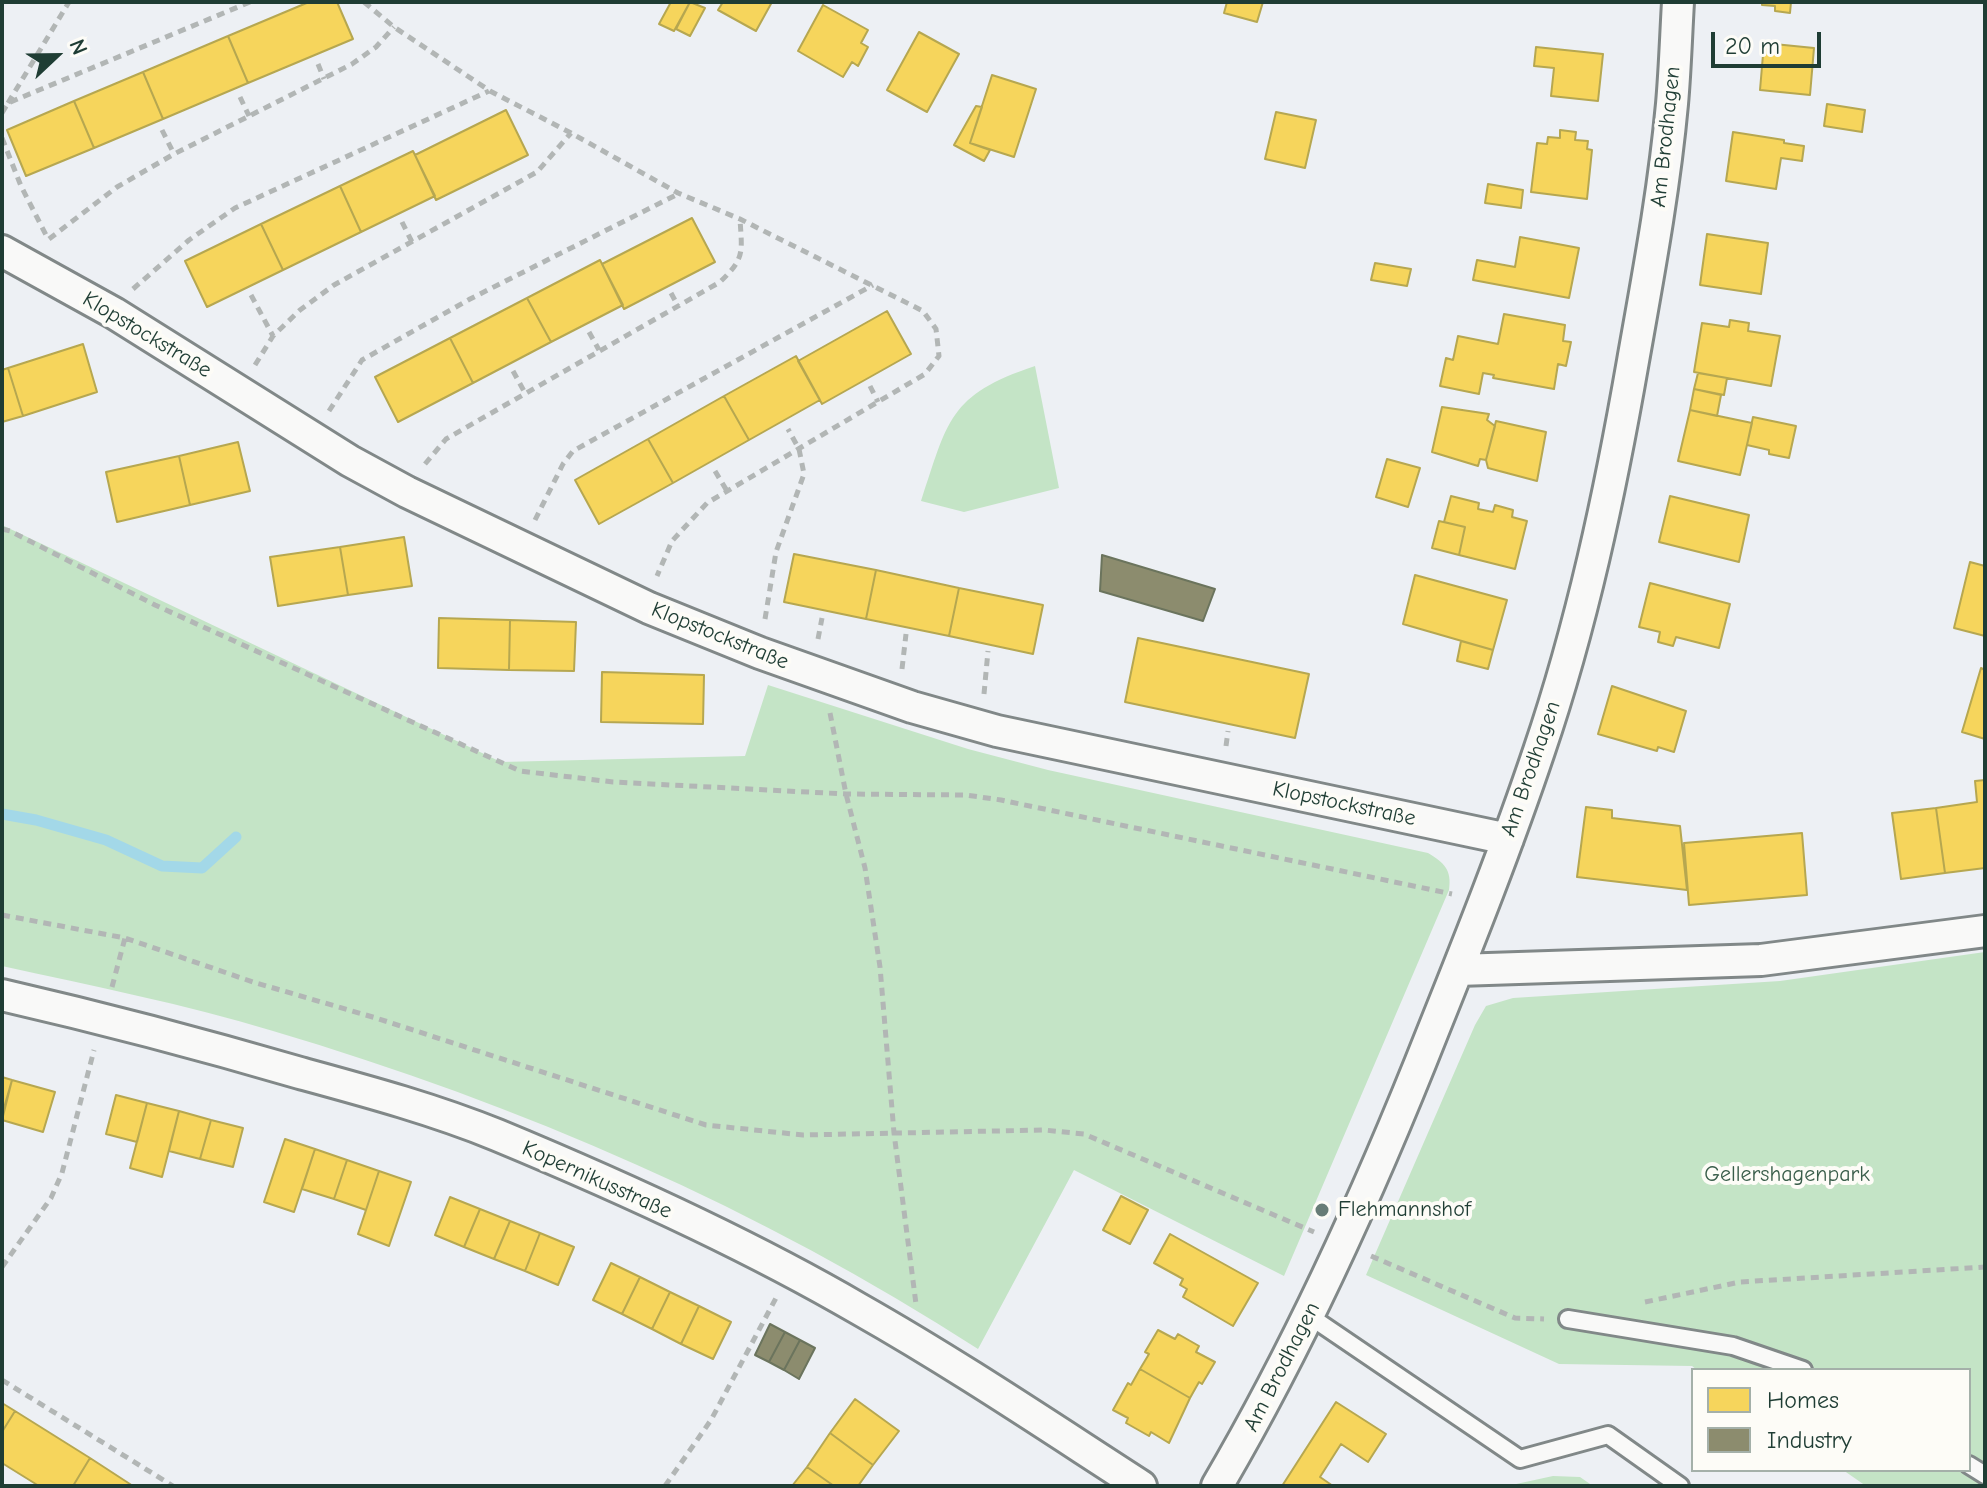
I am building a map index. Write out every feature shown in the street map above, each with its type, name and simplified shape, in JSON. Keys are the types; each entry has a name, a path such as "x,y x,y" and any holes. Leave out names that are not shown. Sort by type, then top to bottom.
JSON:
{"street":[{"name":"Am Brodhagen","path":"1217,1486 1250,1430 1344,1244 1393,1135 1540,749 1576,628 1622,426 1663,179 1672,104 1678,2"},
{"name":"Klopstockstraße","path":"2,251 114,313 312,437 407,492 649,608 760,653 912,707 981,726 1508,839"},
{"path":"1458,970 1761,960 1985,931"},
{"name":"Kopernikusstraße","path":"2,995 103,1018 386,1097 494,1134 694,1223 790,1272 922,1345 1141,1486"}],"lane":[{"path":"1308,1315 1520,1459 1608,1435 1680,1486"},
{"path":"1568,1319 1733,1346 1797,1368"}],"path":[{"path":"2,113 69,2"},
{"path":"8,103 250,2"},
{"path":"364,2 394,27 490,91 678,193 740,219 923,311 936,329 939,356 925,374 707,503 672,541 656,579 649,608"},
{"path":"2,138 21,186 48,240 117,187 174,154 324,79 376,47 394,27"},
{"path":"318,64 324,79"},
{"path":"114,313 132,290 189,240 235,208 490,91"},
{"path":"240,97 249,116"},
{"path":"162,130 174,154"},
{"path":"239,391 273,336 300,310 334,285 537,172 571,133"},
{"path":"312,437 362,360 470,299 678,193"},
{"path":"407,492 436,448 446,439 720,282 742,254 740,219"},
{"path":"402,222 412,242"},
{"path":"521,547 563,464 573,451 874,285"},
{"path":"671,293 678,306"},
{"path":"251,295 273,336"},
{"path":"589,332 599,350"},
{"path":"513,371 525,393"},
{"path":"870,386 878,402"},
{"path":"760,653 776,552 804,474 799,449 788,429"},
{"path":"715,471 727,491"},
{"path":"2,529 155,605 520,771 613,782 846,794 966,795 1484,901"},
{"path":"981,726 988,651"},
{"path":"822,676 865,868 880,967 894,1133 922,1345"},
{"path":"2,915 125,938 253,982 376,1018 706,1125 803,1135 1044,1130 1084,1134 1515,1318 1568,1319"},
{"path":"2,1267 51,1198 62,1173 125,938"},
{"path":"1639,1303 1740,1282 1985,1267"},
{"path":"665,1486 711,1420 790,1272"},
{"path":"2,1380 173,1486"}],"green space":[{"path":"1035,366 1059,488 964,512 921,501 938,450 956,414 984,388"},
{"path":"2,525 501,762 745,756 768,685 968,749 1048,770 1428,853 1446,867 1449,890 1284,1276 1074,1170 978,1349 896,1298 725,1206 548,1127 365,1060 240,1021 2,966"},
{"name":"Gellershagenpark","path":"1985,952 1985,1486 1866,1486 1846,1472 1971,1472 1971,1368 1694,1368 1559,1364 1366,1275 1486,1006 1513,998 1780,981"},
{"path":"1553,1476 1580,1477 1593,1486 1507,1486"}],"building: Homes":[{"path":"309,2 337,2 353,39 248,83 228,36"},
{"path":"671,2 690,2 674,31 659,24"},
{"path":"690,2 705,8 690,36 676,29"},
{"path":"723,2 772,2 756,31 718,10"},
{"path":"1227,2 1263,2 1257,22 1224,13"},
{"path":"1762,2 1791,2 1790,13 1775,11 1775,6 1762,5"},
{"path":"823,5 868,30 861,43 868,47 858,66 852,62 843,77 798,51"},
{"path":"919,32 959,54 927,112 887,90"},
{"path":"228,36 248,83 163,119 143,72"},
{"path":"1764,43 1814,48 1810,95 1760,90"},
{"path":"1536,47 1603,54 1598,101 1551,96 1554,68 1534,66"},
{"path":"143,72 163,119 94,148 74,101"},
{"path":"992,75 1036,89 1014,157 970,143"},
{"path":"74,101 94,148 26,176 7,130"},
{"path":"1827,104 1865,110 1862,132 1824,126"},
{"path":"976,106 982,107 970,143 990,150 984,161 954,145"},
{"path":"506,110 528,155 436,200 415,155"},
{"path":"1276,112 1316,120 1305,168 1265,159"},
{"path":"1560,130 1576,132 1575,140 1588,141 1587,149 1592,150 1587,199 1531,192 1537,143 1547,144 1548,137 1560,138"},
{"path":"1733,132 1804,146 1802,161 1781,158 1776,189 1726,181"},
{"path":"413,151 435,196 361,232 340,186"},
{"path":"1488,184 1523,190 1521,208 1485,203"},
{"path":"340,186 361,232 283,270 261,224"},
{"path":"692,218 715,262 624,309 602,264"},
{"path":"261,224 283,270 207,307 185,261"},
{"path":"1707,234 1768,243 1761,294 1700,285"},
{"path":"1520,237 1579,248 1569,298 1473,280 1477,260 1515,267"},
{"path":"600,260 623,305 551,342 527,298"},
{"path":"1375,263 1411,269 1407,286 1371,280"},
{"path":"527,298 551,342 473,383 450,338"},
{"path":"887,311 911,354 822,404 798,361"},
{"path":"1504,314 1565,325 1563,341 1571,342 1566,366 1558,364 1554,389 1493,378 1494,375 1483,373 1479,394 1440,386 1446,358 1453,360 1458,336 1498,344"},
{"path":"1730,320 1749,323 1748,331 1780,336 1771,386 1694,372 1702,323 1729,327"},
{"path":"450,338 473,383 398,422 375,377"},
{"path":"83,344 97,392 23,416 8,368"},
{"path":"796,356 820,400 749,440 724,396"},
{"path":"8,368 23,416 2,422 2,370"},
{"path":"1698,373 1727,378 1724,395 1694,389"},
{"path":"1694,389 1721,395 1717,416 1690,410"},
{"path":"724,396 749,440 673,483 648,439"},
{"path":"1442,407 1489,414 1487,420 1495,426 1486,460 1480,459 1478,466 1432,452"},
{"path":"1690,410 1752,423 1740,475 1678,461"},
{"path":"1753,417 1796,426 1789,458 1747,445"},
{"path":"1496,421 1546,432 1537,481 1488,468 1486,460"},
{"path":"648,439 673,483 599,524 575,480"},
{"path":"238,442 250,491 190,505 179,456"},
{"path":"179,456 190,505 117,522 106,472"},
{"path":"1387,459 1420,468 1408,507 1376,497"},
{"path":"1451,496 1479,503 1478,509 1493,512 1495,505 1513,510 1512,517 1527,521 1515,569 1459,555 1465,527 1444,522"},
{"path":"1670,496 1749,515 1739,562 1659,542"},
{"path":"1439,521 1465,527 1459,555 1432,548"},
{"path":"404,537 412,586 348,595 340,547"},
{"path":"340,547 348,595 278,606 270,557"},
{"path":"794,554 876,570 866,619 784,602"},
{"path":"1970,562 1985,566 1985,636 1954,628"},
{"path":"876,570 959,588 949,636 866,619"},
{"path":"1415,575 1507,600 1493,650 1403,624"},
{"path":"1650,583 1730,604 1719,648 1676,637 1673,646 1658,642 1660,632 1639,627"},
{"path":"959,588 1043,605 1033,654 949,636"},
{"path":"439,618 510,620 509,670 438,668"},
{"path":"510,620 576,622 574,671 509,670"},
{"path":"1138,638 1309,674 1295,738 1125,702"},
{"path":"1461,641 1493,650 1488,669 1457,661"},
{"path":"1981,668 1985,670 1985,739 1962,732"},
{"path":"602,672 704,675 703,724 601,722"},
{"path":"1612,686 1686,711 1674,752 1658,747 1657,751 1598,734"},
{"path":"1985,780 1985,868 1945,873 1936,808 1977,802 1975,781"},
{"path":"1586,807 1612,810 1612,818 1680,826 1687,890 1577,877"},
{"path":"1936,808 1945,873 1901,879 1892,813"},
{"path":"1802,833 1807,895 1689,905 1684,843"},
{"path":"2,1077 12,1080 2,1115"},
{"path":"12,1080 55,1092 43,1132 2,1120"},
{"path":"116,1095 147,1103 137,1142 106,1134"},
{"path":"147,1103 179,1111 162,1177 130,1168"},
{"path":"179,1111 211,1120 200,1159 169,1151"},
{"path":"211,1120 243,1128 233,1167 200,1159"},
{"path":"285,1139 315,1149 294,1212 264,1202"},
{"path":"315,1149 347,1160 334,1199 302,1189"},
{"path":"347,1160 379,1171 366,1210 334,1199"},
{"path":"379,1171 411,1182 389,1246 358,1234"},
{"path":"1121,1196 1148,1210 1130,1244 1103,1230"},
{"path":"450,1197 480,1209 464,1247 435,1235"},
{"path":"480,1209 510,1221 494,1259 464,1247"},
{"path":"510,1221 540,1233 525,1271 494,1259"},
{"path":"540,1233 574,1247 558,1285 525,1271"},
{"path":"1170,1234 1258,1283 1233,1326 1183,1297 1187,1289 1180,1285 1183,1279 1154,1263"},
{"path":"611,1263 640,1277 622,1314 593,1300"},
{"path":"640,1277 670,1292 652,1329 622,1314"},
{"path":"670,1292 699,1306 681,1344 652,1329"},
{"path":"699,1306 731,1322 713,1359 681,1344"},
{"path":"1158,1330 1175,1339 1178,1334 1199,1346 1196,1352 1215,1362 1190,1398 1140,1369 1149,1354 1145,1352"},
{"path":"1140,1369 1190,1398 1169,1443 1126,1423 1128,1418 1113,1410"},
{"path":"855,1399 899,1431 873,1465 830,1433"},
{"path":"1336,1402 1386,1434 1368,1462 1341,1444 1320,1477 1333,1486 1282,1486"},
{"path":"2,1403 15,1411 2,1432"},
{"path":"15,1411 90,1458 73,1486 39,1486 2,1463 2,1432"},
{"path":"830,1433 873,1465 858,1486 834,1486 807,1467"},
{"path":"90,1458 133,1486 73,1486"},
{"path":"807,1467 834,1486 792,1486"}],"building: Industry":[{"path":"1102,555 1215,589 1203,621 1100,591"},
{"path":"770,1324 785,1332 769,1362 755,1355"},
{"path":"785,1332 800,1340 784,1370 769,1362"},
{"path":"800,1340 815,1348 799,1379 784,1370"}],"waterway":[{"path":"2,814 36,820 106,840 162,866 202,868 236,837"}],"place":[{"name":"Flehmannshof","path":"1322,1210"}]}
